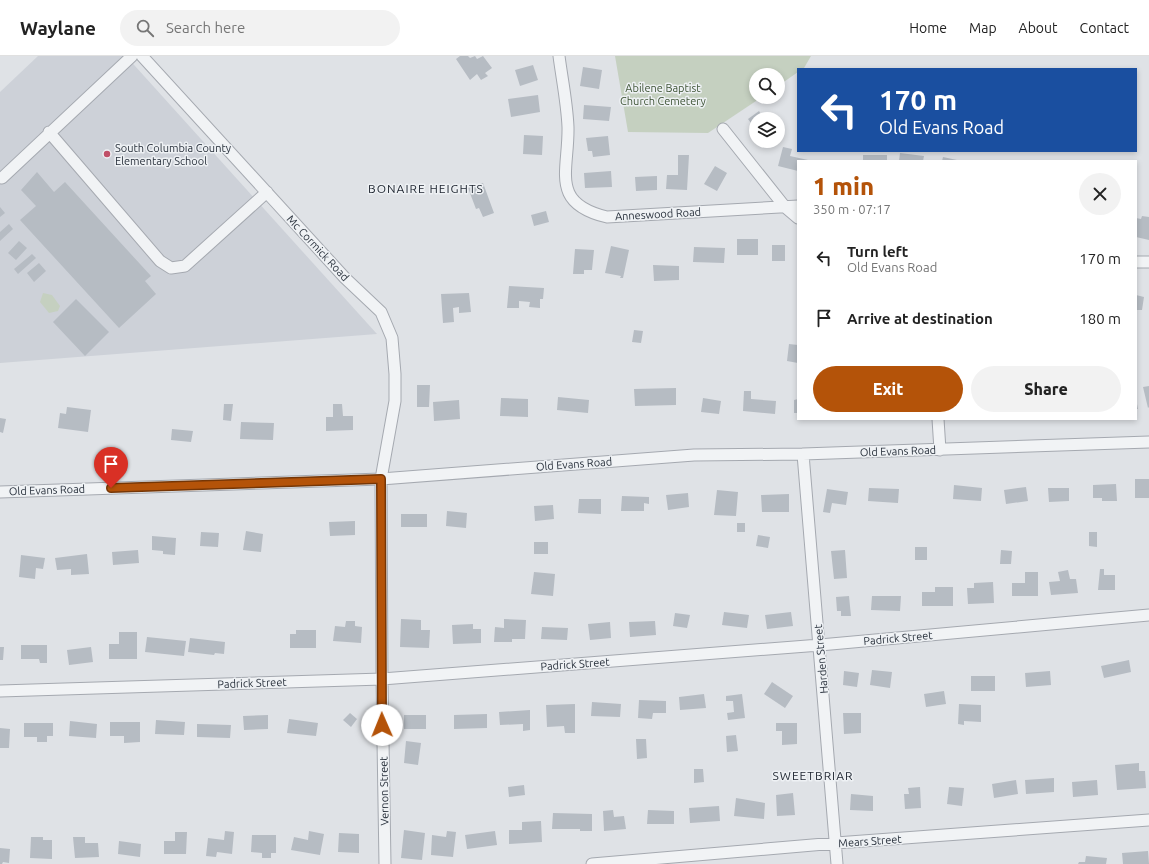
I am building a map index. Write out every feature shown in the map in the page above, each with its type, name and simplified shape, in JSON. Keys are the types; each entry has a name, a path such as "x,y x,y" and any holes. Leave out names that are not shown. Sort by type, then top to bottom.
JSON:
{"street":[{"path":"2,178 49,132 132,56"},
{"name":"Mc Cormick Road","path":"142,56 345,278 381,312 392,338 395,401 381,479"},
{"name":"Anneswood Road","path":"559,56 568,127 565,176 567,191 577,205 590,213 607,217 797,206"},
{"path":"723,129 785,207 797,217"},
{"path":"49,132 160,262 171,268 185,266 267,192"},
{"path":"1137,262 1149,262"},
{"path":"938,420 940,450"},
{"name":"Old Evans Road","path":"0,492 381,479 694,454 803,454 1149,442"},
{"name":"Harden Street","path":"803,454 837,864"},
{"name":"Vernon Street","path":"381,479 385,864"},
{"name":"Padrick Street","path":"0,691 382,679 820,645 1149,615"},
{"name":"Mears Street","path":"592,864 836,843 1149,820"}],"shaded area":[{"name":"South Columbia County Elementary School","path":"38,56 126,56 377,334 0,363 0,92"}],"green space":[{"name":"Abilene Baptist Church Cemetery","path":"615,56 811,56 804,68 797,68 797,73 785,81 785,68 749,68 749,104 752,104 708,133 628,132"},
{"path":"43,293 52,295 60,306 58,311 49,313 40,302"}],"building":[{"path":"460,56 468,56 470,58 475,56 477,59 483,56 492,68 485,73 488,76 481,80 477,74 470,80 456,59"},
{"path":"533,65 538,80 520,86 515,70"},
{"path":"583,67 602,70 599,89 580,86"},
{"path":"538,95 540,112 511,117 508,99"},
{"path":"584,105 611,107 609,121 583,119"},
{"path":"524,135 543,136 542,155 523,154"},
{"path":"608,136 610,155 593,157 592,151 588,151 586,138"},
{"path":"783,148 792,149 790,156 808,160 797,160 797,171 778,166"},
{"path":"900,153 924,156 923,160 899,160"},
{"path":"678,155 689,155 687,190 666,189 667,175 678,175"},
{"path":"863,155 887,155 887,160 863,160"},
{"path":"943,157 957,160 942,160"},
{"path":"715,166 727,173 717,191 704,184"},
{"path":"611,171 612,187 585,188 584,173"},
{"path":"37,172 54,192 65,182 151,276 145,281 156,294 119,328 20,220 36,206 21,190"},
{"path":"657,176 657,190 636,191 635,177"},
{"path":"483,183 494,213 483,217 479,208 476,209 468,188"},
{"path":"0,207 5,213 0,217"},
{"path":"546,211 549,222 534,226 531,215"},
{"path":"1142,216 1149,217 1149,240 1137,237 1137,218 1141,219"},
{"path":"9,224 13,229 0,241 0,232"},
{"path":"737,239 758,239 758,255 737,255"},
{"path":"19,241 27,248 16,260 8,253"},
{"path":"772,245 785,245 785,261 772,261"},
{"path":"611,246 629,250 623,278 620,278 621,276 605,273"},
{"path":"694,247 725,248 724,263 693,262"},
{"path":"575,249 594,250 592,270 584,270 584,274 573,274"},
{"path":"32,254 36,258 18,274 14,269"},
{"path":"39,263 46,271 34,282 27,273"},
{"path":"653,265 679,266 679,280 654,281"},
{"path":"509,286 544,288 543,299 540,299 540,308 529,307 530,302 519,301 519,308 507,308"},
{"path":"469,293 471,312 459,313 459,307 453,308 454,322 443,323 441,294"},
{"path":"1137,295 1144,297 1142,310 1137,310"},
{"path":"76,299 109,332 85,356 53,322"},
{"path":"634,330 643,331 641,343 632,342"},
{"path":"789,344 797,345 797,363 787,361"},
{"path":"417,385 430,385 429,407 417,407"},
{"path":"1149,386 1149,407 1148,408 1143,387"},
{"path":"676,388 676,405 635,406 634,389"},
{"path":"744,391 751,391 751,399 776,401 775,414 743,411"},
{"path":"558,397 589,400 588,413 557,410"},
{"path":"501,398 528,399 528,417 500,416"},
{"path":"703,398 721,401 719,414 701,412"},
{"path":"797,399 797,413 794,413 794,400"},
{"path":"459,400 460,419 434,421 433,402"},
{"path":"224,404 233,404 231,421 223,420"},
{"path":"333,404 342,404 343,416 353,416 353,430 326,431 326,417 333,417"},
{"path":"67,407 91,410 88,432 58,428 60,413 66,414"},
{"path":"0,418 6,419 3,433 0,432"},
{"path":"241,422 274,423 273,440 240,439"},
{"path":"172,429 193,431 191,442 171,440"},
{"path":"1135,479 1149,479 1149,498 1135,498"},
{"path":"1116,484 1117,501 1102,501 1102,498 1093,498 1093,485"},
{"path":"954,485 982,488 981,501 953,499"},
{"path":"1026,487 1028,501 1006,504 1004,490"},
{"path":"869,488 899,489 898,503 868,501"},
{"path":"1048,488 1069,488 1069,501 1049,502"},
{"path":"827,489 848,492 846,505 832,503 830,513 823,512"},
{"path":"717,490 738,492 736,516 714,515"},
{"path":"688,493 689,507 668,510 666,495"},
{"path":"789,494 789,512 762,512 761,495"},
{"path":"622,496 649,497 649,504 644,503 644,511 621,511"},
{"path":"579,499 601,499 601,514 578,513"},
{"path":"553,505 554,519 535,521 534,506"},
{"path":"447,511 467,513 466,528 446,526"},
{"path":"401,514 427,514 427,527 401,527"},
{"path":"355,521 355,535 330,536 329,522"},
{"path":"737,523 745,523 745,532 737,532"},
{"path":"246,531 263,534 261,552 243,550"},
{"path":"201,532 219,533 218,547 200,546"},
{"path":"1089,532 1097,532 1097,547 1089,546"},
{"path":"758,535 770,537 768,548 756,546"},
{"path":"152,536 176,538 175,555 163,554 163,551 152,550"},
{"path":"534,542 548,542 548,554 534,554"},
{"path":"915,547 927,547 927,560 915,560"},
{"path":"138,550 139,563 113,565 112,552"},
{"path":"845,550 847,578 834,579 831,551"},
{"path":"1001,550 1012,551 1011,564 1000,564"},
{"path":"87,554 89,574 71,575 71,569 57,570 55,558"},
{"path":"21,555 45,558 43,569 36,568 35,579 19,577"},
{"path":"1100,569 1104,569 1104,575 1115,575 1115,590 1098,590"},
{"path":"1068,570 1070,579 1076,579 1078,593 1051,595 1049,582 1060,581 1058,572"},
{"path":"534,572 555,574 553,596 531,594"},
{"path":"1025,572 1038,572 1038,596 1012,596 1012,583 1025,583"},
{"path":"993,582 994,603 968,604 967,588 974,588 974,583"},
{"path":"935,587 953,587 953,606 922,606 922,592 935,592"},
{"path":"849,596 851,616 841,616 841,611 837,611 836,597"},
{"path":"872,596 901,596 900,611 871,610"},
{"path":"724,612 749,615 747,628 722,625"},
{"path":"791,612 793,626 767,629 765,615"},
{"path":"675,613 690,615 687,628 673,626"},
{"path":"401,619 421,620 421,630 430,630 429,648 400,647"},
{"path":"504,619 526,620 525,639 512,639 512,642 494,642 495,627 504,628"},
{"path":"346,621 355,621 355,626 362,627 361,643 333,641 335,626 345,627"},
{"path":"655,621 656,635 630,637 629,622"},
{"path":"610,622 611,638 590,640 588,624"},
{"path":"473,624 473,629 481,629 481,643 453,644 452,625"},
{"path":"542,627 568,628 567,640 541,639"},
{"path":"296,630 316,630 316,648 290,648 290,634 296,634"},
{"path":"119,632 137,632 137,659 109,659 109,644 119,644"},
{"path":"147,637 186,641 184,656 145,652"},
{"path":"190,638 225,642 224,654 215,653 214,655 188,652"},
{"path":"21,645 47,645 47,663 40,663 39,659 21,659"},
{"path":"0,647 4,647 3,660 0,660"},
{"path":"91,647 93,662 69,665 67,650"},
{"path":"1129,660 1131,672 1104,678 1101,666"},
{"path":"872,670 892,672 890,688 870,685"},
{"path":"844,671 859,673 857,687 843,685"},
{"path":"1050,671 1051,685 1026,687 1025,673"},
{"path":"971,676 995,676 995,691 971,691"},
{"path":"772,682 793,696 785,708 764,694"},
{"path":"944,691 946,704 926,707 924,694"},
{"path":"704,694 706,708 680,710 679,697"},
{"path":"742,694 745,718 728,720 727,713 734,712 733,701 726,701 726,696"},
{"path":"639,700 666,701 666,713 653,713 652,719 638,718"},
{"path":"592,702 621,704 620,717 591,716"},
{"path":"575,704 575,733 565,733 564,726 547,727 546,705"},
{"path":"959,704 981,705 981,722 964,721 964,725 958,724"},
{"path":"530,710 530,730 523,731 523,724 500,725 499,712"},
{"path":"350,713 357,719 351,727 343,720"},
{"path":"843,713 861,713 861,733 844,734"},
{"path":"487,714 487,728 454,729 454,715"},
{"path":"268,715 268,729 244,730 243,716"},
{"path":"404,715 426,715 426,729 404,729"},
{"path":"289,719 318,723 316,736 287,733"},
{"path":"156,720 185,722 184,735 155,734"},
{"path":"70,721 97,724 96,738 69,736"},
{"path":"110,722 140,722 140,742 124,743 124,736 110,736"},
{"path":"24,723 53,723 53,736 47,736 47,742 37,742 37,737 24,737"},
{"path":"776,723 797,723 797,744 782,745 782,731 776,731"},
{"path":"197,724 231,725 230,738 197,737"},
{"path":"0,728 10,729 9,748 0,748"},
{"path":"736,735 738,751 727,752 726,736"},
{"path":"636,739 646,739 647,758 637,759"},
{"path":"406,741 421,743 418,765 404,763"},
{"path":"1139,763 1139,771 1145,771 1146,788 1117,790 1115,765"},
{"path":"694,769 703,769 704,782 694,783"},
{"path":"1054,778 1054,792 1026,794 1025,780"},
{"path":"1016,780 1018,794 994,798 992,784"},
{"path":"1097,780 1098,795 1073,797 1072,782"},
{"path":"524,785 525,795 509,797 508,787"},
{"path":"920,787 921,808 905,809 904,794 909,794 908,788"},
{"path":"949,787 964,788 962,806 947,804"},
{"path":"793,793 795,815 777,816 776,795"},
{"path":"851,794 873,796 873,811 850,810"},
{"path":"736,798 765,803 764,819 734,816"},
{"path":"719,806 720,821 690,823 689,808"},
{"path":"613,810 614,817 624,816 626,829 604,831 603,811"},
{"path":"648,810 674,811 674,824 647,824"},
{"path":"553,813 592,814 592,831 580,831 580,829 552,829"},
{"path":"541,821 542,842 509,844 509,830 522,830 522,822"},
{"path":"404,830 425,833 422,860 401,858"},
{"path":"225,831 234,832 232,854 217,852 216,857 206,856 208,838 224,840"},
{"path":"309,831 324,834 320,855 291,850 294,837 308,840"},
{"path":"447,831 456,832 453,857 431,855 432,835 446,837"},
{"path":"495,831 497,845 467,849 465,835"},
{"path":"175,832 187,832 186,854 164,854 164,841 175,841"},
{"path":"339,833 359,834 359,853 338,852"},
{"path":"252,835 276,835 276,853 271,853 271,858 262,858 262,853 251,852"},
{"path":"31,837 43,837 43,840 52,840 52,859 30,858"},
{"path":"73,837 85,837 85,843 98,843 99,857 75,858"},
{"path":"119,841 141,844 140,857 118,854"},
{"path":"0,848 10,849 9,863 3,862 0,864"},
{"path":"1148,851 1149,864 1123,864 1122,853"},
{"path":"1086,856 1107,858 1106,864 1078,864 1079,862 1085,862"}],"place":[{"name":"South Columbia County Elementary School","path":"107,154"}],"district":[{"name":"BONAIRE HEIGHTS","path":"426,188"},
{"name":"SWEETBRIAR","path":"813,775"}],"route":[{"path":"111,488 381,479 382,725"}]}
